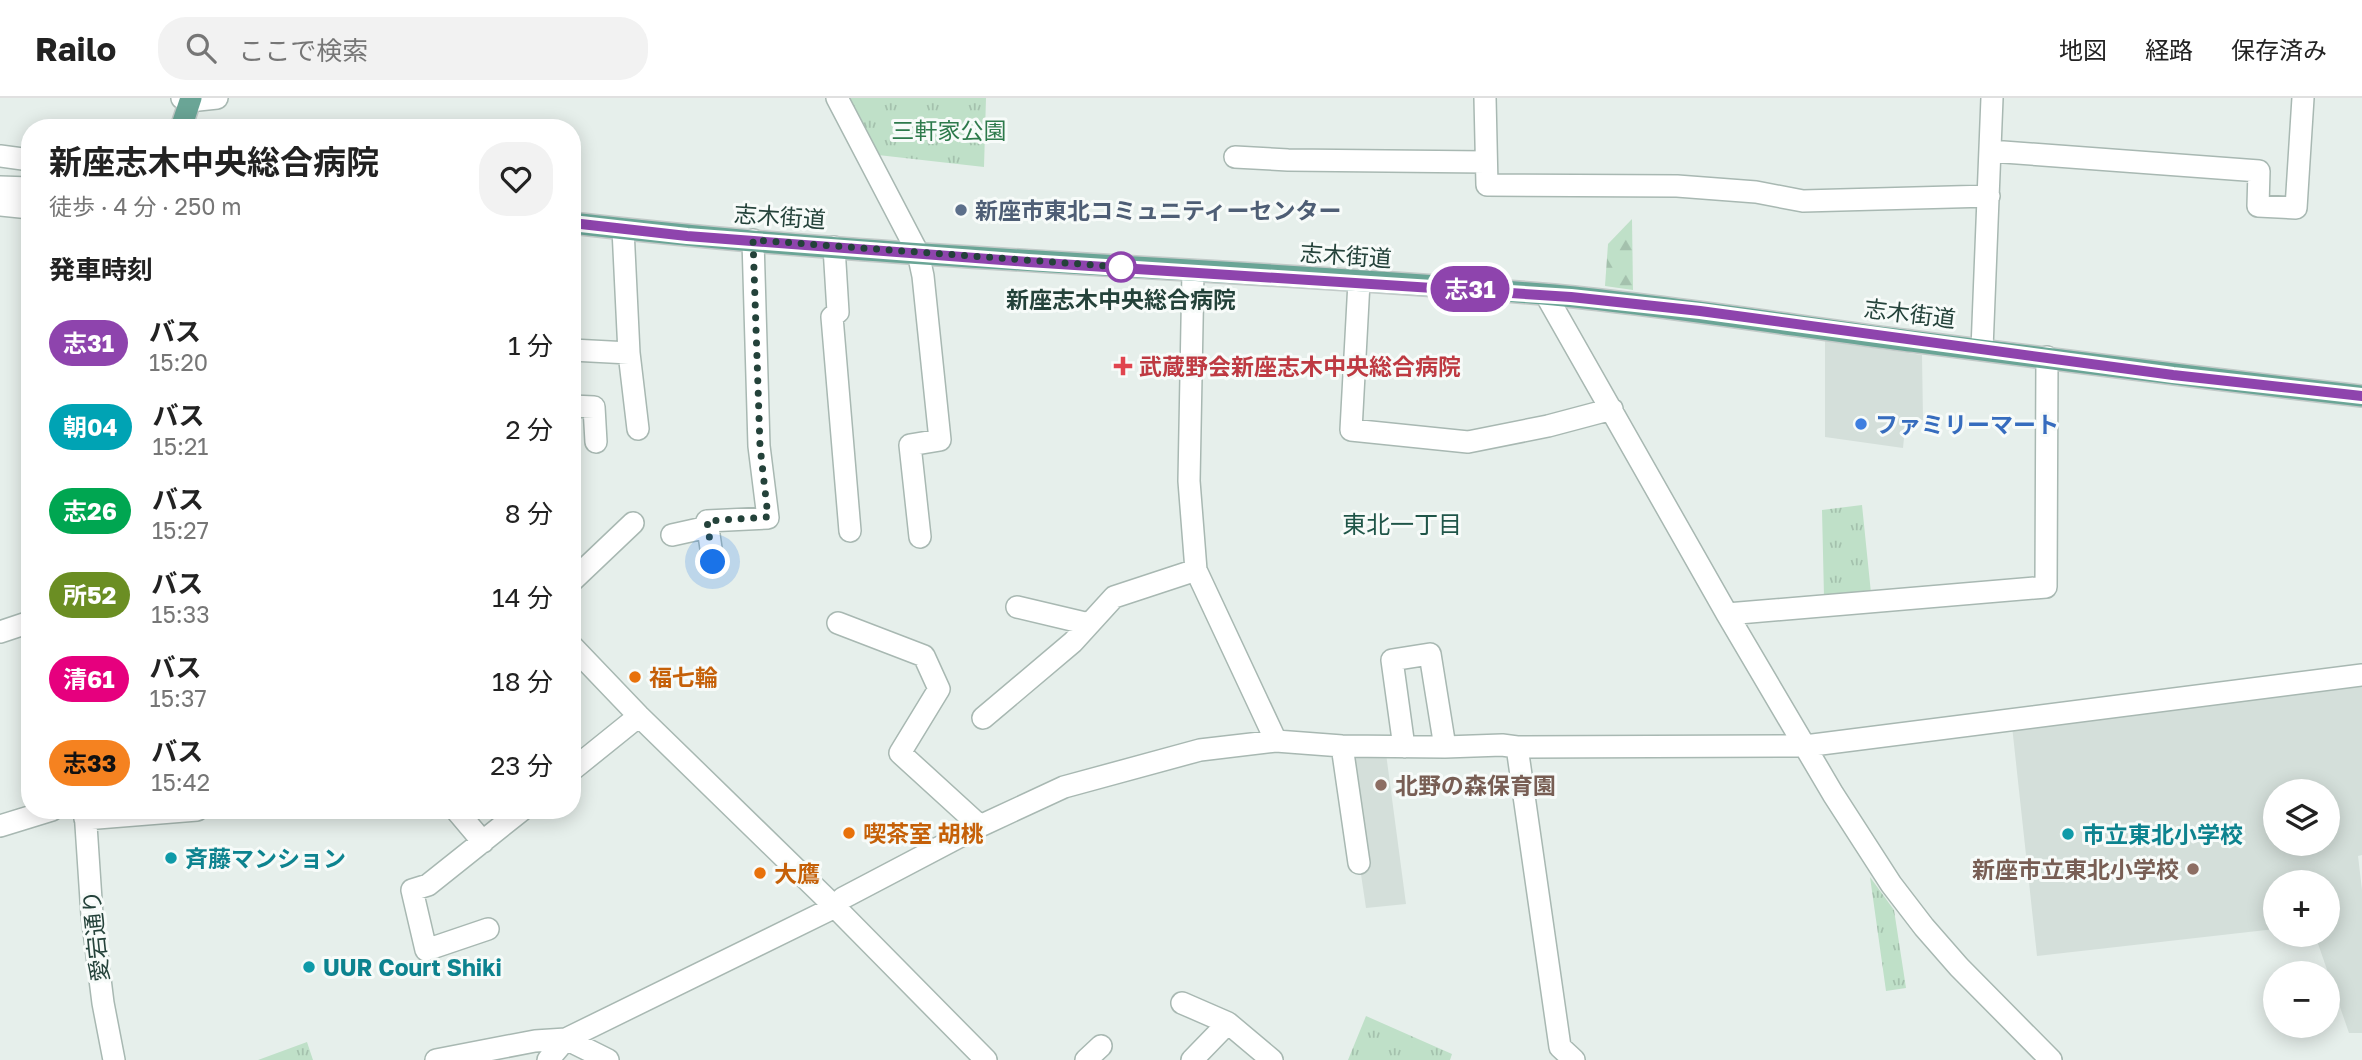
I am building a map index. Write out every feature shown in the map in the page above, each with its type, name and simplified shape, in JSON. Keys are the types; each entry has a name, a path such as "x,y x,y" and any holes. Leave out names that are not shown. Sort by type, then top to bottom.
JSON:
{"main road":[{"path":"183,119 187,99"},
{"name":"志木街道","path":"581,224 834,247 1546,295 1700,311 2173,375 2362,397"}],"street":[{"path":"187,99 218,98"},
{"path":"837,98 918,253 923,276 940,440 910,444 920,537"},
{"path":"1485,98 1487,184 1677,186 1756,192 1803,201 1989,196"},
{"path":"1982,349 1992,98"},
{"path":"1990,151 2259,171 2258,206 2296,208 2303,98"},
{"path":"0,156 21,159"},
{"path":"1235,157 1486,162"},
{"path":"0,187 20,202 0,219"},
{"path":"623,229 629,353 638,429"},
{"path":"713,562 707,521 768,517 760,446 753,240"},
{"path":"834,247 838,312 832,317 850,531"},
{"path":"1192,271 1189,481 1196,570 1276,741"},
{"path":"1359,282 1351,430 1468,442 1548,426 1612,408"},
{"path":"1546,295 1727,614 1833,794 1907,906 1959,967 2051,1060"},
{"path":"581,350 629,353"},
{"path":"1727,614 2046,587 2047,357"},
{"path":"581,407 594,408 596,442"},
{"path":"581,572 633,523"},
{"path":"672,535 708,527"},
{"path":"983,718 1073,642 1114,597 1196,570"},
{"path":"1017,607 1090,624"},
{"path":"838,623 924,656 939,689 900,753 980,826"},
{"path":"0,632 21,625"},
{"path":"1404,747 1392,660 1430,654 1445,747"},
{"path":"581,655 986,1060"},
{"path":"436,1060 535,1041 566,1039 835,907 843,898 980,826 1064,787 1200,750 1276,741 1404,747 1805,746 2362,675"},
{"path":"581,763 639,716"},
{"path":"1342,746 1359,863"},
{"path":"1517,747 1560,1047 1574,1060"},
{"path":"0,826 23,819"},
{"name":"愛宕通り","path":"85,819 101,991 114,1060"},
{"path":"464,819 483,842"},
{"path":"488,929 426,950 412,890 428,885 511,819"},
{"path":"1182,1003 1228,1023 1272,1060"},
{"path":"1192,1060 1228,1023"},
{"path":"548,1060 566,1039"},
{"path":"566,1039 608,1060"}],"shaded area":[{"path":"1825,341 1922,355 1923,420 1906,418 1903,448 1825,437"},
{"name":"新座市立東北小学校","path":"2362,685 2362,855 2358,856 2362,890 2362,1033 2349,1033 2340,1007 2340,961 2324,961 2319,947 2340,947 2340,870 2263,870 2263,930 2037,956 2012,726"},
{"path":"1342,746 1385,746 1406,904 1366,908"}],"green space":[{"name":"三軒家公園","path":"847,98 986,98 984,167 878,155"},
{"path":"1632,219 1633,290 1605,286 1608,244"},
{"path":"1862,505 1871,593 1824,597 1822,510"},
{"path":"1870,877 1894,910 1906,988 1886,991"},
{"path":"1366,1016 1452,1054 1450,1060 1348,1060"},
{"path":"307,1042 313,1060 258,1060"}],"bus line":[{"name":"志31","path":"581,224 687,236 1028,262 1571,297 1816,326 2173,375 2362,396"}],"place":[{"name":"新座市東北コミュニティーセンター","path":"961,210"},
{"name":"新座志木中央総合病院","path":"1121,267"},
{"name":"武蔵野会新座志木中央総合病院","path":"1123,366"},
{"name":"ファミリーマート","path":"1861,424"},
{"name":"福七輪","path":"635,677"},
{"name":"北野の森保育園","path":"1381,785"},
{"name":"喫茶室 胡桃","path":"849,833"},
{"name":"市立東北小学校","path":"2068,834"},
{"name":"斉藤マンション","path":"171,858"},
{"name":"新座市立東北小学校","path":"2193,869"},
{"name":"大鷹","path":"760,873"},
{"name":"UUR Court Shiki","path":"309,967"}],"district":[{"name":"東北一丁目","path":"1402,523"}],"route":[{"path":"713,562 707,521 768,517 760,446 753,240 1121,267"}]}
